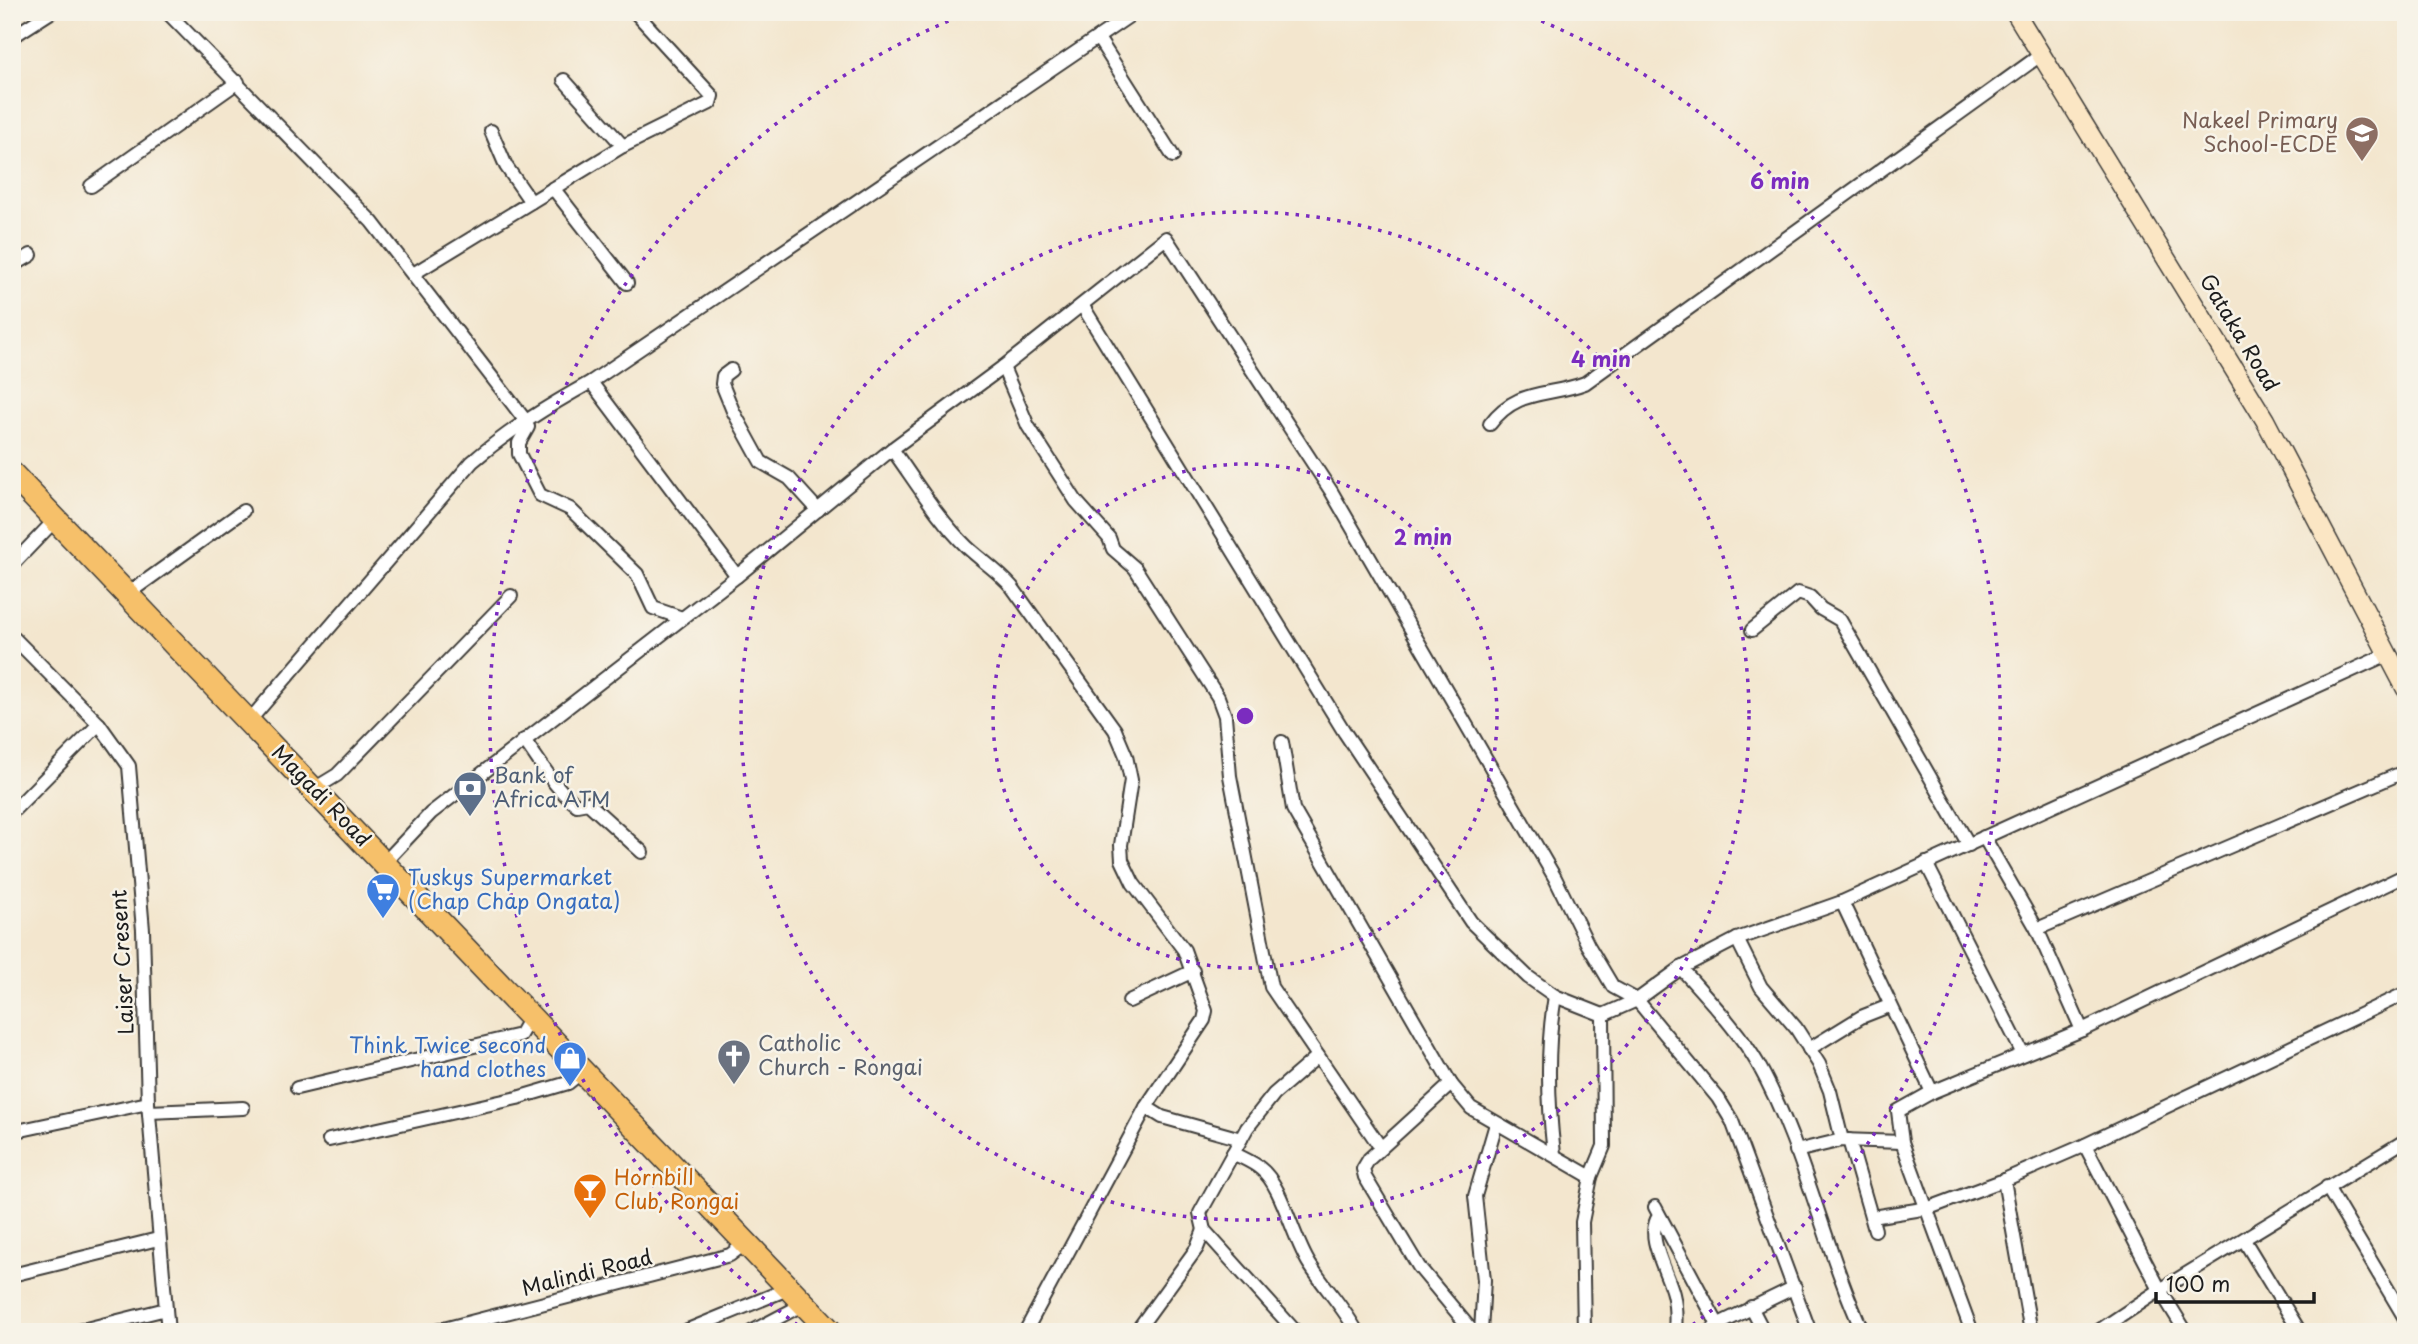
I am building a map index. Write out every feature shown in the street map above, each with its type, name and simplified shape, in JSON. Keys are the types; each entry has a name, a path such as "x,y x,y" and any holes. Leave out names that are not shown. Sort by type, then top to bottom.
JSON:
{"highway":[{"name":"Magadi Road","path":"12,474 584,1070 831,1332"}],"street":[{"path":"12,37 51,12"},
{"path":"167,12 372,222 526,423"},
{"path":"413,274 623,146 712,100 635,12"},
{"path":"249,722 472,462 1135,12"},
{"name":"Gataka Road","path":"2015,12 2265,420 2406,689"},
{"path":"1098,38 1172,156"},
{"path":"1490,424 1509,403 1585,383 2042,54"},
{"path":"564,80 623,146"},
{"path":"91,186 238,82"},
{"path":"491,131 506,166 531,202"},
{"path":"553,188 627,283"},
{"path":"384,863 431,813 737,576 892,449 1003,367 1166,238 1331,491 1555,878 1588,945 1613,987 1637,1000 1718,1098 1732,1121 1810,1332"},
{"path":"12,266 31,255"},
{"path":"1082,305 1345,733 1465,912 1528,977 1555,996 1603,1015 1637,1000 1681,968 1737,939 1842,902 2388,653"},
{"path":"1003,367 1028,426 1076,501 1109,538 1113,550 1135,568 1218,696 1225,716 1230,776 1271,987 1381,1148"},
{"path":"731,370 723,376 722,384 739,424 761,462 789,478 818,510"},
{"path":"591,382 737,576"},
{"path":"526,423 519,443 519,454 540,495 570,509 637,574 653,608 682,618"},
{"path":"892,449 968,549 995,568 1012,587 1115,730 1126,756 1131,780 1121,845 1122,860 1133,883 1184,950 1204,1003 1204,1020 1146,1107 1025,1332"},
{"path":"126,595 243,511"},
{"path":"12,565 55,519"},
{"path":"1752,630 1798,593 1838,616 1969,845"},
{"path":"314,789 337,775 511,596"},
{"name":"Laiser Cresent","path":"12,636 99,724 129,766 143,930 149,1107 158,1238 168,1332"},
{"path":"12,812 99,724"},
{"path":"524,740 550,774 554,786 577,805 587,803 642,852"},
{"path":"1282,742 1293,809 1451,1084 1471,1108 1591,1177"},
{"path":"2037,929 2406,771"},
{"path":"1984,837 2037,929 2082,1030"},
{"path":"1926,863 2023,1054"},
{"path":"1972,1332 1902,1142 1898,1111 1932,1092 2082,1030 2406,875"},
{"path":"1842,902 1932,1092"},
{"path":"1737,939 1761,987 1809,1049 1830,1091 1875,1230"},
{"path":"1681,968 1757,1062 1796,1151 1833,1260 1863,1332"},
{"path":"1129,1001 1193,971"},
{"path":"1872,1217 1928,1208 2004,1180 2085,1145 2406,993"},
{"path":"1554,1154 1549,1112 1551,1022 1555,996"},
{"path":"1809,1049 1861,1017 1889,1006"},
{"path":"1584,1332 1582,1222 1591,1177 1604,1146 1603,1015"},
{"path":"297,1088 520,1035 531,1016"},
{"path":"1136,1332 1197,1248 1204,1230 1202,1206 1241,1139 1274,1094 1318,1056"},
{"path":"329,1140 530,1094 568,1083 584,1070"},
{"path":"1451,1084 1381,1148 1363,1169 1365,1177 1419,1266 1473,1332"},
{"path":"12,1132 149,1107 243,1108"},
{"path":"1146,1107 1162,1117 1241,1139"},
{"path":"1481,1332 1484,1280 1475,1196 1496,1124"},
{"path":"1796,1151 1845,1140 1902,1142"},
{"path":"2097,1332 2160,1290 2406,1140"},
{"path":"2085,1145 2160,1290 2186,1332"},
{"path":"1233,1153 1261,1169 1270,1179 1280,1195 1291,1230 1309,1264 1357,1332"},
{"path":"2004,1180 2031,1332"},
{"path":"2327,1187 2406,1320"},
{"path":"1675,1332 1675,1305 1657,1247 1654,1227 1657,1211 1714,1328 1795,1287"},
{"path":"1204,1230 1296,1332"},
{"path":"12,1275 158,1238"},
{"path":"2244,1240 2300,1332"},
{"name":"Malindi Road","path":"432,1332 730,1255 747,1242"},
{"path":"769,1332 797,1296"},
{"path":"683,1332 797,1296"},
{"path":"1751,1307 1764,1332"},
{"path":"75,1332 166,1309"},
{"path":"751,1332 780,1318"}],"place":[{"name":"Nakeel Primary School-ECDE","path":"2362,163"},
{"name":"Bank of Africa ATM","path":"470,818"},
{"name":"Tuskys Supermarket (Chap Chap Ongata)","path":"383,920"},
{"name":"Catholic Church - Rongai","path":"734,1086"},
{"name":"Think Twice second hand clothes","path":"570,1088"},
{"name":"Hornbill Club, Rongai","path":"590,1220"}]}
